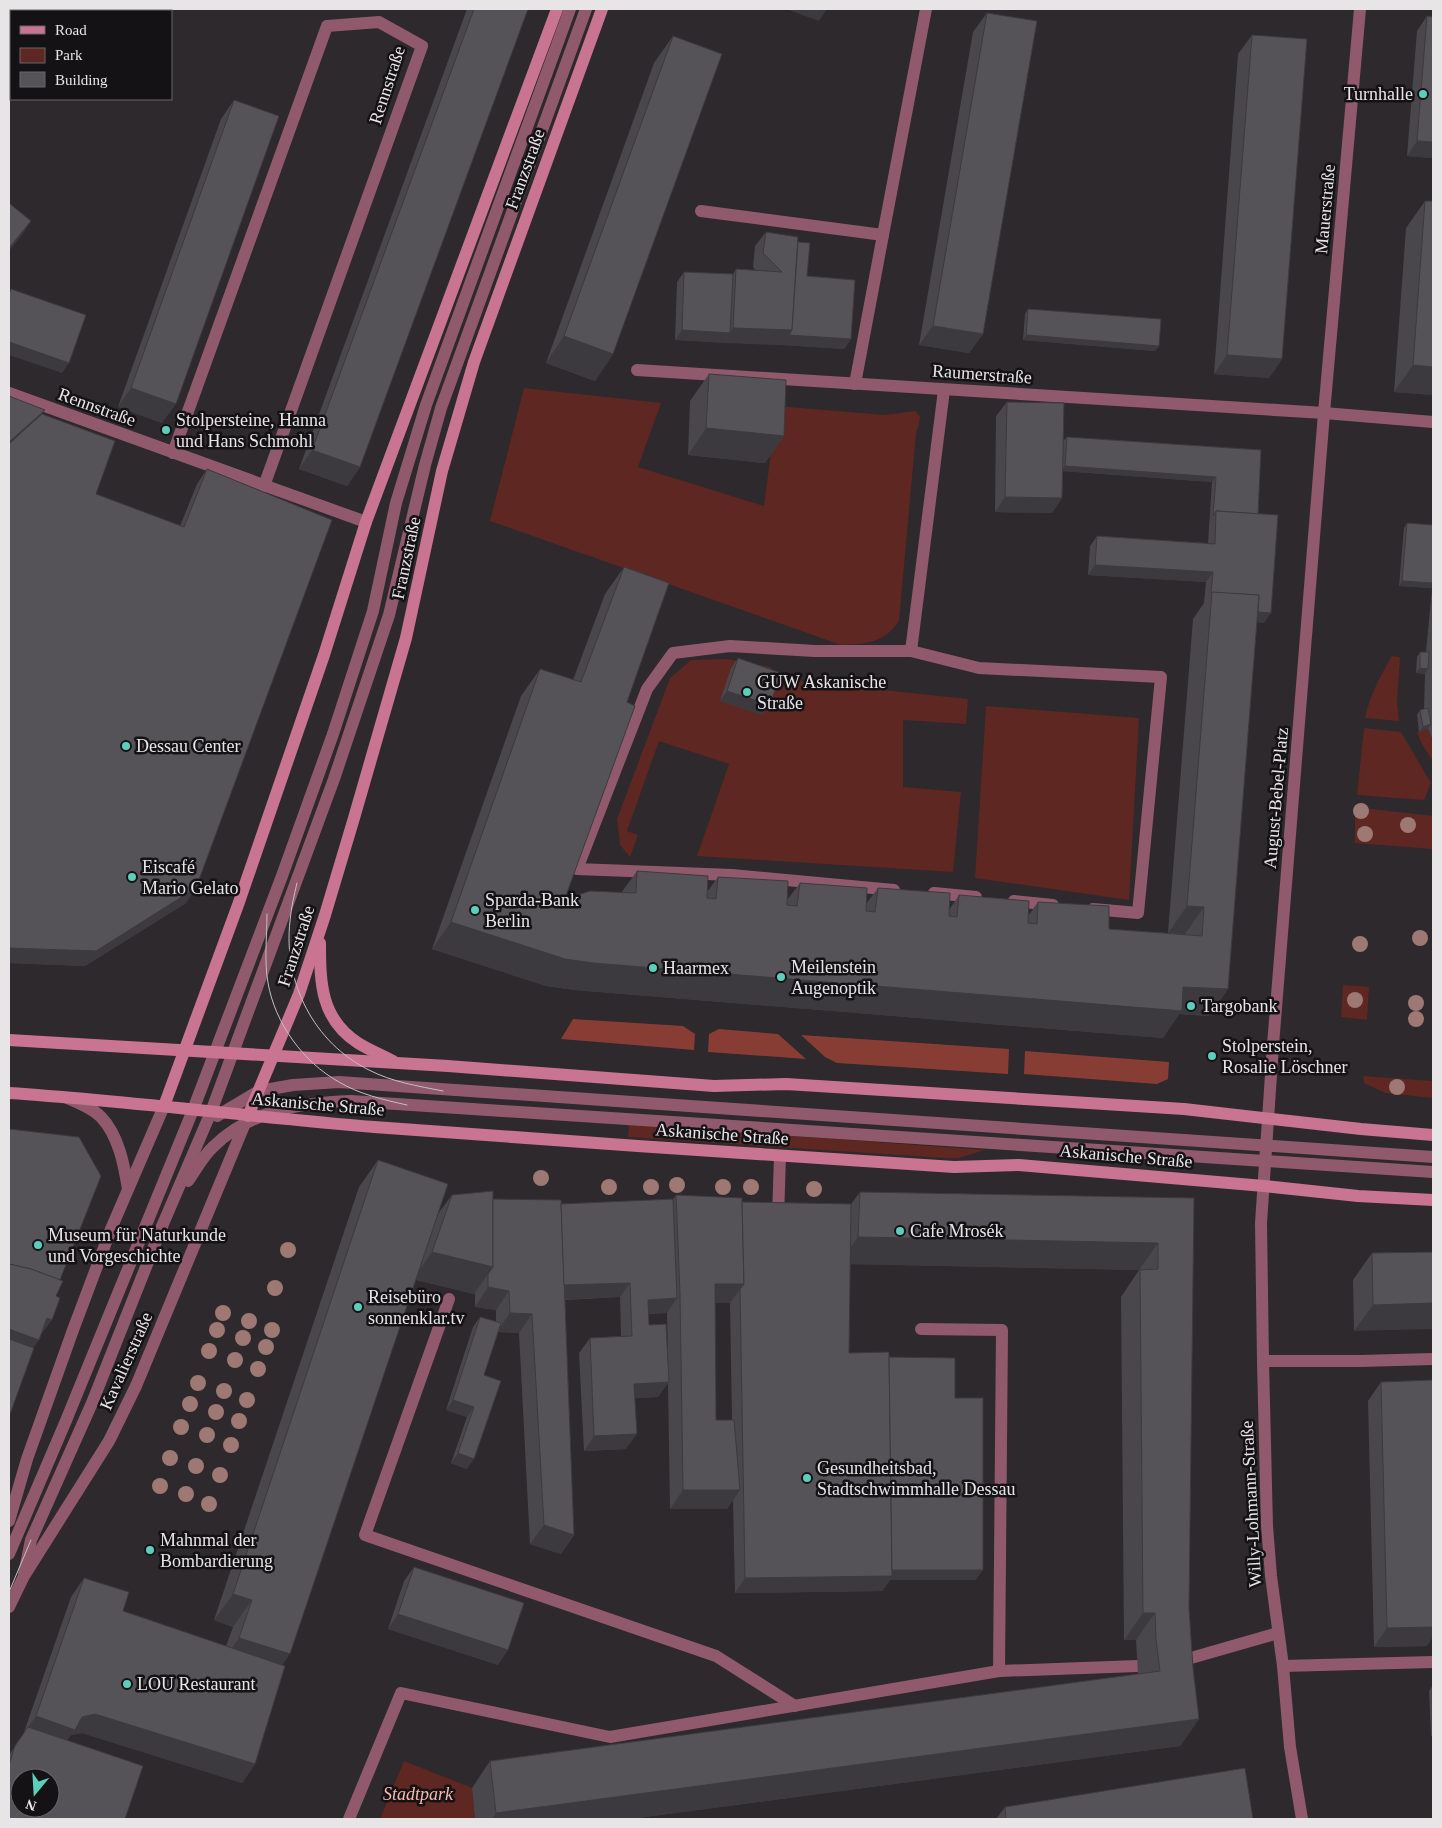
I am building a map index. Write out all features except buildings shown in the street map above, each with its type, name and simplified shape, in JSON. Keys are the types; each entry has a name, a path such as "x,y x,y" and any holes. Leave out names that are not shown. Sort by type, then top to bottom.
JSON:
{"main road":[{"name":"Franzstraße","path":"186,1050 324,655 366,522 557,9"},
{"name":"Franzstraße","path":"250,1118 299,994 320,932 406,638 442,471 457,417 480,345 602,9"},
{"path":"320,932 322,987 325,1002 332,1017 338,1026 358,1043 398,1064"},
{"path":"9,1040 233,1053 714,1086 786,1084 1184,1109 1361,1129 1433,1135"},
{"path":"164,1106 186,1050"},
{"name":"Askanische Straße","path":"9,1093 63,1096 164,1106 250,1118 954,1168 1019,1165 1358,1196 1433,1200"}],"street":[{"path":"9,1554 69,1414 193,1110 282,876 339,716 373,612 396,502 426,405 570,9"},
{"path":"148,1218 169,1175 188,1145 216,1112 233,1053 334,779 389,615 425,465 441,408 586,9"},
{"path":"855,384 926,9"},
{"name":"Mauerstraße","path":"1324,413 1360,9"},
{"name":"Rennstraße","path":"173,453 327,26 379,22 422,46 264,486"},
{"path":"701,211 883,235"},
{"name":"Raumerstraße","path":"637,370 1324,413 1433,422"},
{"path":"911,651 944,390"},
{"name":"Rennstraße","path":"9,393 366,522"},
{"name":"August-Bebel-Platz","path":"1264,1186 1324,413"},
{"path":"906,891 732,875 576,869 647,689 672,653 730,646 815,651 911,651 980,668 1161,677 1138,914 925,892"},
{"path":"216,1112 259,1092 293,1085 339,1082 1433,1157"},
{"path":"63,1096 92,1110 110,1128 121,1157 128,1190"},
{"path":"163,1224 185,1186 211,1148 250,1118 295,1106 351,1101 1433,1172"},
{"path":"9,1521 33,1441 108,1238 164,1106"},
{"name":"Kavalierstraße","path":"9,1606 24,1576 110,1441 139,1378 250,1118"},
{"path":"24,1576 31,1540 92,1403 163,1224 206,1124"},
{"path":"778,1232 780,1156"},
{"name":"Willy-Lohmann-Straße","path":"1264,1186 1260,1250 1271,1576 1283,1666 1290,1747 1302,1819"},
{"path":"449,1299 365,1535 716,1656 794,1706"},
{"path":"921,1329 1002,1330 999,1671"},
{"path":"1263,1362 1433,1359"},
{"path":"1172,1663 1278,1633"},
{"path":"1283,1666 1433,1662"},
{"path":"349,1819 401,1693 610,1737 999,1671 1137,1666"}],"green space":[{"path":"524,388 661,403 638,467 764,506 777,406 885,415 915,411 920,416 916,433 899,621 887,634 874,641 841,645 490,521"},
{"path":"1392,656 1400,657 1397,703 1399,721 1365,718 1376,686"},
{"path":"728,659 771,667 770,678 968,699 966,724 903,720 903,787 961,792 953,872 697,856 729,764 659,741 627,831 638,835 630,857 620,845 617,819 670,678 691,660"},
{"path":"986,706 1139,718 1129,900 975,878"},
{"path":"1364,728 1401,732 1431,783 1424,800 1357,795"},
{"path":"1428,729 1433,742 1433,761 1417,732"},
{"path":"1355,807 1433,816 1433,849 1355,843"},
{"path":"1343,985 1369,987 1367,1020 1341,1017"},
{"path":"1363,1076 1433,1081 1433,1098 1385,1093 1364,1083"},
{"path":"629,1124 985,1150 959,1158 945,1158 628,1137"},
{"name":"Stadtpark","path":"404,1761 472,1788 475,1819 380,1819"}],"shaded area":[{"path":"573,1019 683,1026 695,1034 694,1050 561,1039"},
{"path":"719,1029 778,1034 806,1059 708,1052 709,1034"},
{"path":"801,1035 1009,1049 1008,1074 837,1063 825,1057"},
{"path":"1025,1051 1169,1062 1168,1079 1157,1084 1024,1074"}],"tram line":[{"path":"297,883 290,921 289,944 292,966 297,988 306,1008 318,1027 332,1044 369,1070 396,1081 443,1091"},
{"path":"267,914 266,958 268,983 277,1013 293,1040 314,1064 339,1082 363,1093 407,1105"},
{"path":"9,1592 31,1540"}],"place":[{"name":"Turnhalle","path":"1423,94"},
{"name":"Stolpersteine, Hanna und Hans Schmohl","path":"166,430"},
{"name":"GUW Askanische Straße","path":"747,692"},
{"name":"Dessau Center","path":"126,746"},
{"name":"Eiscafé Mario Gelato","path":"132,877"},
{"name":"Sparda-Bank Berlin","path":"475,910"},
{"name":"Haarmex","path":"653,968"},
{"name":"Meilenstein Augenoptik","path":"781,977"},
{"name":"Targobank","path":"1191,1006"},
{"name":"Stolperstein, Rosalie Löschner","path":"1212,1056"},
{"name":"Cafe Mrosék","path":"900,1231"},
{"name":"Museum für Naturkunde und Vorgeschichte","path":"38,1245"},
{"name":"Reisebüro sonnenklar.tv","path":"358,1307"},
{"name":"Gesundheitsbad, Stadtschwimmhalle Dessau","path":"807,1478"},
{"name":"Mahnmal der Bombardierung","path":"150,1550"},
{"name":"LOU Restaurant","path":"127,1684"}]}
